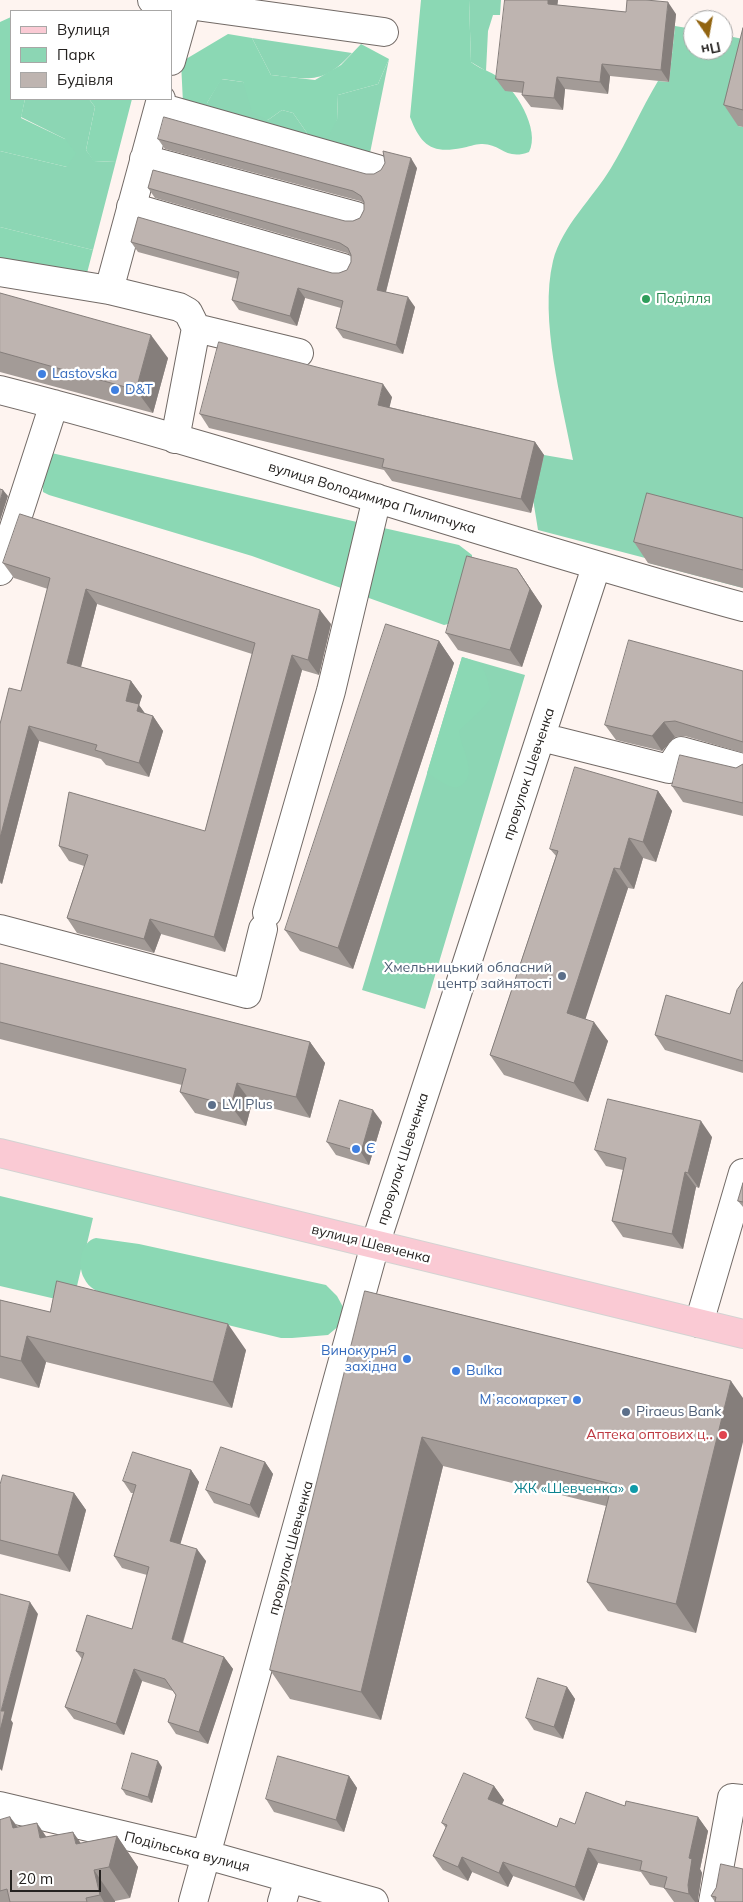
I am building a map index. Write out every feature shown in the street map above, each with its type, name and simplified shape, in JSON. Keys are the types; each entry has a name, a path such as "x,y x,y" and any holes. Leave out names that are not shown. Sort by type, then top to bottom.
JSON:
{"main road":[{"name":"вулиця Шевченка","path":"0,1153 743,1334"}],"street":[{"path":"152,0 384,32"},
{"path":"172,58 187,4"},
{"path":"109,290 160,103 377,169"},
{"path":"144,158 356,216"},
{"path":"131,208 343,268"},
{"path":"0,272 109,290 179,307 188,312 196,328 175,438"},
{"path":"196,328 299,353"},
{"name":"вулиця Володимира Пилипчука","path":"0,390 175,438 377,498 596,567 743,607"},
{"path":"0,570 54,404"},
{"path":"0,929 247,994 265,921 331,691 377,498"},
{"name":"провулок Шевченка","path":"193,1902 375,1244 596,567"},
{"path":"540,738 669,769 681,751 743,768"},
{"path":"699,1324 743,1172"},
{"path":"713,1902 732,1798 743,1799"},
{"name":"Подільська вулиця","path":"0,1806 207,1855 286,1890 374,1902"}],"green space":[{"path":"421,0 469,0 471,62 503,81 518,99 529,121 532,132 532,143 529,152 514,154 488,144 476,144 451,150 442,150 428,145 418,134 410,117"},
{"path":"469,0 501,0 500,15 493,15 488,31 486,71 471,62"},
{"path":"10,17 10,100 25,100 21,118 65,139 76,153 67,167 0,151 0,22"},
{"name":"Поділля","path":"675,26 683,27 683,60 733,60 733,37 743,39 738,126 743,127 743,588 649,563 649,559 538,530 533,499 544,455 573,460 558,387 550,334 549,284 557,248 571,224 611,168 658,81 669,82"},
{"path":"228,34 252,38 271,75 315,80 341,65 361,44 389,59 378,84 338,95 337,120 328,137 307,133 293,113 282,110 268,120 252,112 243,82 222,79 207,103 183,103 181,62"},
{"path":"252,38 352,53 333,70 315,78 271,75"},
{"path":"389,59 370,153 183,103 207,103 221,79 243,82 268,120 282,110 293,113 307,133 337,120 338,95 378,84"},
{"path":"25,100 90,100 95,107 86,150 95,162 116,161 93,250 0,227 0,151 67,167 65,139 21,117"},
{"path":"90,100 132,100 116,161 94,162 86,150 95,107"},
{"path":"0,227 93,250 86,277 0,259"},
{"path":"47,452 459,545 472,555 472,565 453,623 444,625 252,556 49,495 43,492 42,470"},
{"path":"462,657 525,675 425,1009 362,990"},
{"path":"462,657 481,666 488,682 491,697 480,711 459,731 469,773 463,784 459,787 452,787 427,773"},
{"path":"0,1196 93,1218 73,1303 0,1286"},
{"path":"96,1238 139,1244 326,1285 337,1296 343,1307 340,1325 328,1335 281,1338 109,1296 91,1287 86,1282 82,1273 81,1260 84,1249 91,1240"}],"building":[{"path":"505,0 548,0 548,4 626,12 627,0 668,2 661,70 602,64 600,82 557,77 554,98 522,95 524,82 496,79"},
{"path":"743,28 743,110 724,105"},
{"path":"164,117 366,174 374,174 381,170 385,163 383,151 411,158 377,290 408,297 396,345 336,328 343,301 298,288 290,316 232,300 239,272 131,242 138,217 332,273 347,270 351,262 348,248 340,243 148,188 153,170 345,221 353,221 360,218 364,210 364,202 361,196 353,191 158,139"},
{"path":"0,293 151,335 136,390 0,352"},
{"path":"219,342 383,384 378,405 535,442 521,499 382,467 384,459 200,414"},
{"path":"0,489 3,490 0,501"},
{"path":"647,493 743,518 743,570 634,542"},
{"path":"20,514 320,610 308,660 292,655 214,937 150,919 144,939 67,918 88,855 59,846 69,792 205,831 255,643 86,589 67,663 131,681 126,701 139,704 137,711 153,716 139,763 95,750 97,745 29,726 0,838 0,724 9,688 21,691 50,578 3,563"},
{"path":"467,556 517,569 530,589 510,650 446,633"},
{"path":"386,624 439,641 338,948 285,930"},
{"path":"629,640 743,671 743,742 675,721 664,722 652,736 605,725"},
{"path":"680,755 736,768 743,764 743,803 672,786"},
{"path":"575,767 658,791 643,842 629,838 620,869 614,868 567,1013 594,1022 574,1083 490,1055 558,851 550,849"},
{"path":"0,963 310,1042 296,1097 237,1083 231,1106 180,1092 186,1069 0,1022"},
{"path":"743,982 743,1061 655,1035 666,995 730,1014 737,990"},
{"path":"608,1099 701,1121 688,1173 685,1172 672,1234 612,1221 626,1158 595,1150"},
{"path":"340,1100 373,1110 361,1152 327,1142"},
{"path":"743,1183 743,1202 738,1201"},
{"path":"57,1281 228,1324 213,1382 27,1336 21,1361 0,1356 0,1300 50,1312"},
{"name":"ЖК «Шевченка»","path":"365,1291 731,1381 676,1604 587,1582 612,1484 422,1437 361,1692 270,1670"},
{"path":"221,1447 265,1462 250,1505 206,1490"},
{"path":"133,1452 191,1470 170,1541 197,1549 172,1639 224,1657 199,1732 168,1722 176,1695 165,1679 134,1669 116,1724 65,1707 84,1653 76,1651 87,1615 132,1629 149,1567 114,1556 136,1485 123,1481"},
{"path":"3,1475 74,1493 58,1555 0,1540 0,1485"},
{"path":"0,1594 30,1602 1,1711 5,1711 0,1731"},
{"path":"538,1678 567,1687 554,1727 526,1718"},
{"path":"132,1753 158,1761 148,1797 122,1789"},
{"path":"278,1756 349,1776 336,1820 266,1799"},
{"path":"464,1773 494,1786 488,1799 557,1827 560,1818 575,1824 586,1792 625,1806 626,1801 698,1817 689,1858 692,1859 688,1885 689,1894 664,1888 667,1877 640,1870 642,1861 588,1848 575,1887 503,1862 499,1873 462,1857 458,1867 433,1856 447,1825 442,1823"},
{"path":"10,1817 13,1828 37,1823 40,1838 73,1832 76,1844 117,1836 109,1867 94,1870 100,1895 86,1898 87,1902 10,1902 7,1889 0,1891 0,1820"},
{"path":"721,1864 743,1869 743,1902 715,1902 716,1897 711,1896 716,1888"}],"place":[{"name":"Поділля","path":"646,299"},
{"name":"Lastovska","path":"42,374"},
{"name":"D&T","path":"115,390"},
{"name":"Хмельницький обласний центр зайнятості","path":"562,976"},
{"name":"LVI Plus","path":"212,1105"},
{"name":"Є","path":"356,1149"},
{"name":"ВинокурнЯ західна","path":"407,1359"},
{"name":"Bulka","path":"456,1371"},
{"name":"Мʼясомаркет","path":"577,1400"},
{"name":"Piraeus Bank","path":"626,1412"},
{"name":"Аптека оптових ц‥","path":"723,1435"},
{"name":"ЖК «Шевченка»","path":"634,1489"}]}
